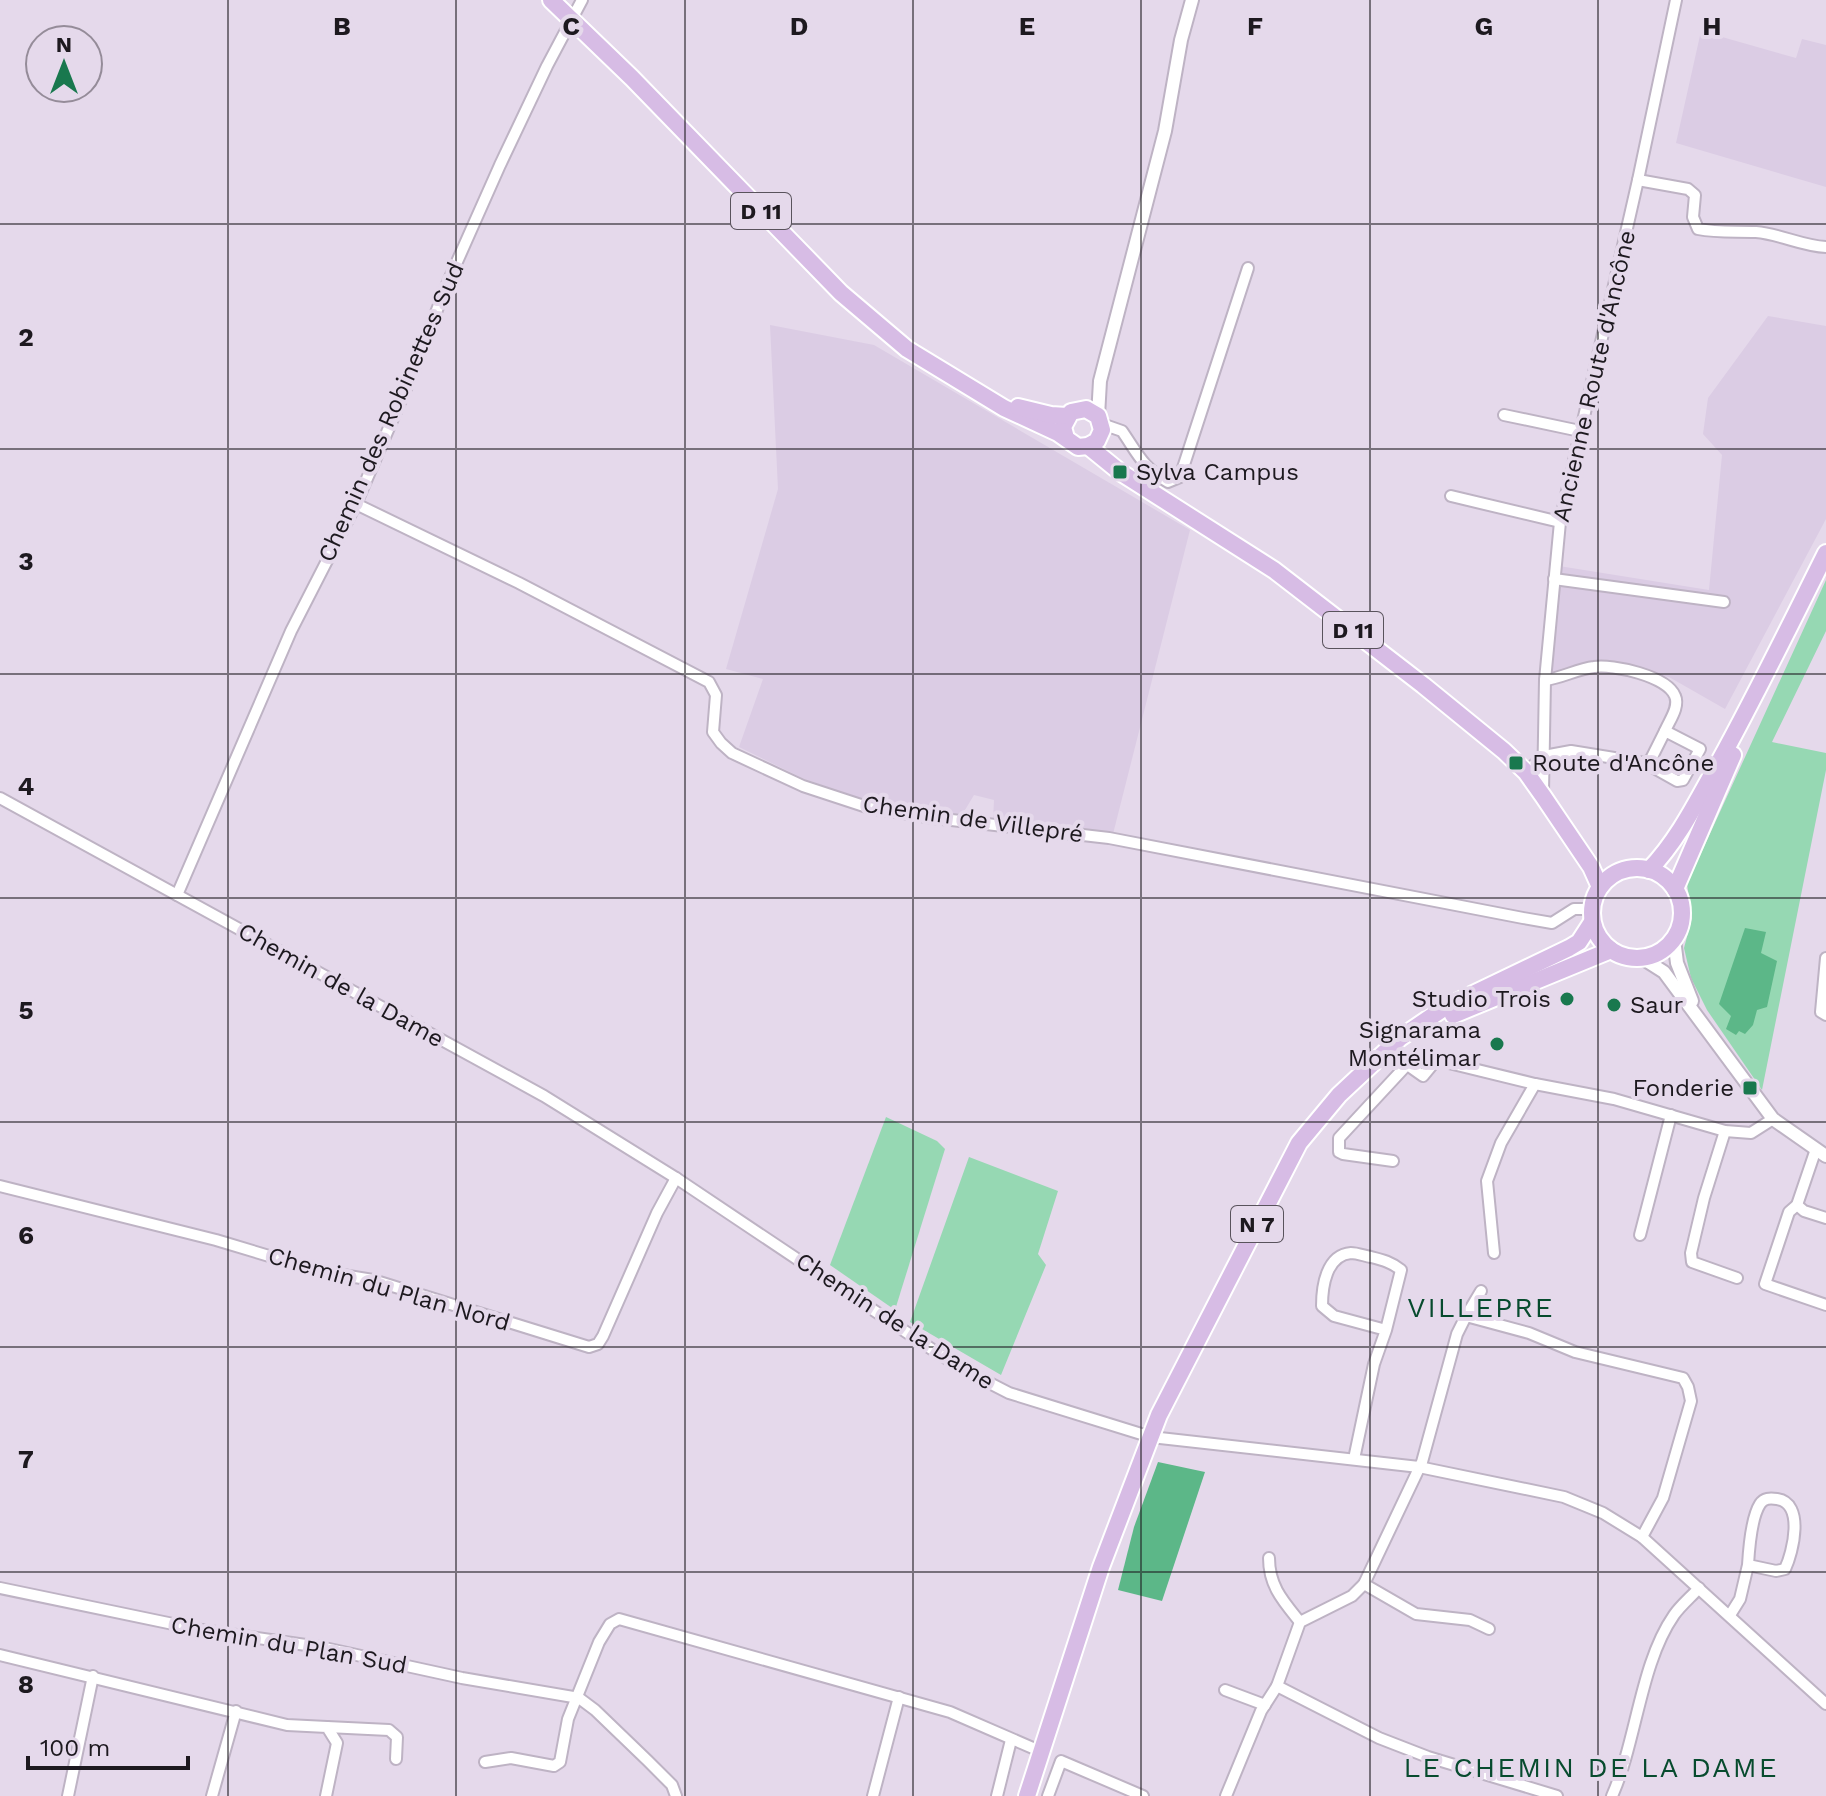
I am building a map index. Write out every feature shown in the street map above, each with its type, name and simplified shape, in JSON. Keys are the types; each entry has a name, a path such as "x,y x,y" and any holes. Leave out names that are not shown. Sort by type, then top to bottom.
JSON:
{"main road":[{"name":"D 11","path":"551,0 863,312 907,349 990,399 1066,438"},
{"name":"D 11","path":"990,399 1051,415 1074,412"},
{"path":"1091,410 1097,431 1074,445 1066,438 1063,427 1074,412 1091,410"},
{"name":"D 11","path":"1097,431 1144,488 1274,570 1454,709 1526,772 1591,867 1600,887"},
{"path":"1675,889 1764,680 1826,553"},
{"path":"1649,870 1667,852 1764,680"},
{"name":"D 11","path":"1543,796 1595,860 1616,873"},
{"path":"1627,869 1660,874 1675,889 1682,914 1674,939 1655,955 1642,958 1621,956 1611,950 1602,943 1592,915 1600,887 1616,873 1627,869"},
{"name":"N 7","path":"1027,1796 1101,1567 1151,1437 1177,1377 1299,1143 1339,1095 1400,1038 1444,1008 1579,942 1592,915"},
{"name":"N 7","path":"1400,1038 1611,950"}],"street":[{"name":"Chemin des Robinettes Sud","path":"177,895 291,631 356,504 500,165 582,0"},
{"path":"1192,0 1181,40 1162,145 1100,381 1097,431 1122,431 1139,459 1152,473 1168,482 1180,477 1248,268"},
{"name":"Ancienne Route d'Ancône","path":"1543,796 1545,680 1560,522 1676,0"},
{"path":"1638,180 1688,189 1695,195 1693,217 1698,229 1719,234 1758,232 1809,246 1826,247"},
{"path":"1074,412 1100,381"},
{"path":"1504,415 1580,431"},
{"path":"1451,496 1560,522"},
{"name":"Chemin de Villepré","path":"356,504 519,583 709,682 716,695 713,732 721,743 732,753 803,786 870,808 1109,838 1537,921 1552,923 1574,909 1592,915"},
{"path":"1554,579 1724,602"},
{"path":"1545,680 1603,666 1650,676 1667,685 1675,696 1676,707 1651,759 1645,763"},
{"path":"1526,772 1544,756 1571,751 1645,763 1677,781 1683,780 1700,749 1665,731"},
{"name":"Chemin de la Dame","path":"0,798 544,1096 676,1178 970,1373 1009,1393 1151,1437 1419,1467 1564,1497 1603,1513 1642,1537 1826,1704"},
{"path":"1674,939 1677,963 1697,1015"},
{"path":"1642,958 1664,972 1773,1119 1821,1153 1797,1205 1789,1212 1765,1284 1826,1305"},
{"path":"1826,958 1820,1003 1821,1012 1826,1015"},
{"path":"1393,1161 1343,1154 1337,1145 1339,1138 1416,1055 1535,1084 1614,1099 1725,1131 1751,1133 1773,1119"},
{"path":"1406,1064 1423,1076 1437,1059"},
{"path":"1494,1253 1487,1181 1501,1143 1535,1084"},
{"path":"1640,1235 1671,1115"},
{"path":"1725,1131 1691,1253 1692,1262 1702,1268 1737,1278"},
{"name":"Chemin du Plan Nord","path":"0,1186 216,1240 319,1271 373,1280 589,1347 598,1344 603,1336 657,1213 676,1178"},
{"path":"1797,1205 1804,1211 1826,1218"},
{"path":"1354,1459 1374,1364 1386,1330 1401,1270 1389,1262 1351,1253 1340,1257 1330,1265 1322,1291 1322,1306 1334,1316 1386,1330"},
{"path":"1226,1796 1265,1705 1277,1686 1300,1622 1352,1596 1364,1584 1419,1467 1457,1334 1481,1291"},
{"path":"1466,1316 1529,1333 1575,1352 1683,1378 1691,1401 1663,1498 1642,1537"},
{"path":"1730,1615 1740,1599 1759,1505 1765,1499 1786,1501 1791,1508 1795,1540 1785,1569 1776,1571 1748,1565"},
{"path":"1269,1558 1275,1590 1300,1622"},
{"path":"1364,1584 1416,1614 1470,1620 1489,1629"},
{"name":"Chemin du Plan Sud","path":"0,1588 174,1625 320,1647 462,1678 579,1698 672,1785 676,1796"},
{"path":"1612,1796 1627,1760 1663,1634 1675,1614 1699,1588"},
{"path":"485,1762 511,1758 554,1766 560,1762 568,1719 599,1642 610,1624 619,1619 950,1712 1042,1752"},
{"path":"0,1655 287,1725 389,1730 397,1737 396,1759"},
{"path":"68,1796 93,1676"},
{"path":"1277,1686 1391,1743 1557,1796"},
{"path":"1225,1690 1265,1705"},
{"path":"873,1796 899,1697"},
{"path":"212,1796 236,1711"},
{"path":"326,1796 337,1743 327,1727"},
{"path":"997,1796 1011,1740"},
{"path":"1048,1796 1061,1761 1143,1796"}],"shaded area":[{"path":"1701,31 1796,58 1802,39 1826,45 1826,187 1676,143"},
{"path":"1768,316 1826,326 1826,519 1725,709 1669,677 1602,662 1552,673 1559,566 1709,590 1722,455 1703,434 1708,398"},
{"path":"770,325 874,345 1190,530 1113,834 993,819 994,800 974,795 962,815 868,802 802,778 739,747 763,679 726,669 778,489"},
{"path":"1826,580 1826,631 1772,742 1826,753 1826,770 1762,1090 1707,1010 1691,978 1684,948 1692,918 1687,884"},
{"path":"1745,928 1766,932 1761,953 1777,961 1767,1007 1757,1010 1753,1025 1745,1034 1739,1031 1736,1035 1726,1029 1731,1016 1719,1004"},
{"path":"886,1117 937,1141 945,1149 895,1310 830,1265"},
{"path":"969,1157 1058,1191 1038,1254 1046,1265 1001,1375 910,1322"},
{"path":"1158,1462 1205,1472 1162,1601 1118,1590 1134,1527"}],"place":[{"name":"Sylva Campus","path":"1120,472"},
{"name":"Route d'Ancône","path":"1516,763"},
{"name":"Studio Trois","path":"1567,999"},
{"name":"Saur","path":"1614,1005"},
{"name":"Signarama Montélimar","path":"1497,1044"},
{"name":"Fonderie","path":"1750,1088"}],"district":[{"name":"VILLEPRE","path":"1481,1307"},
{"name":"LE CHEMIN DE LA DAME","path":"1591,1767"}]}
